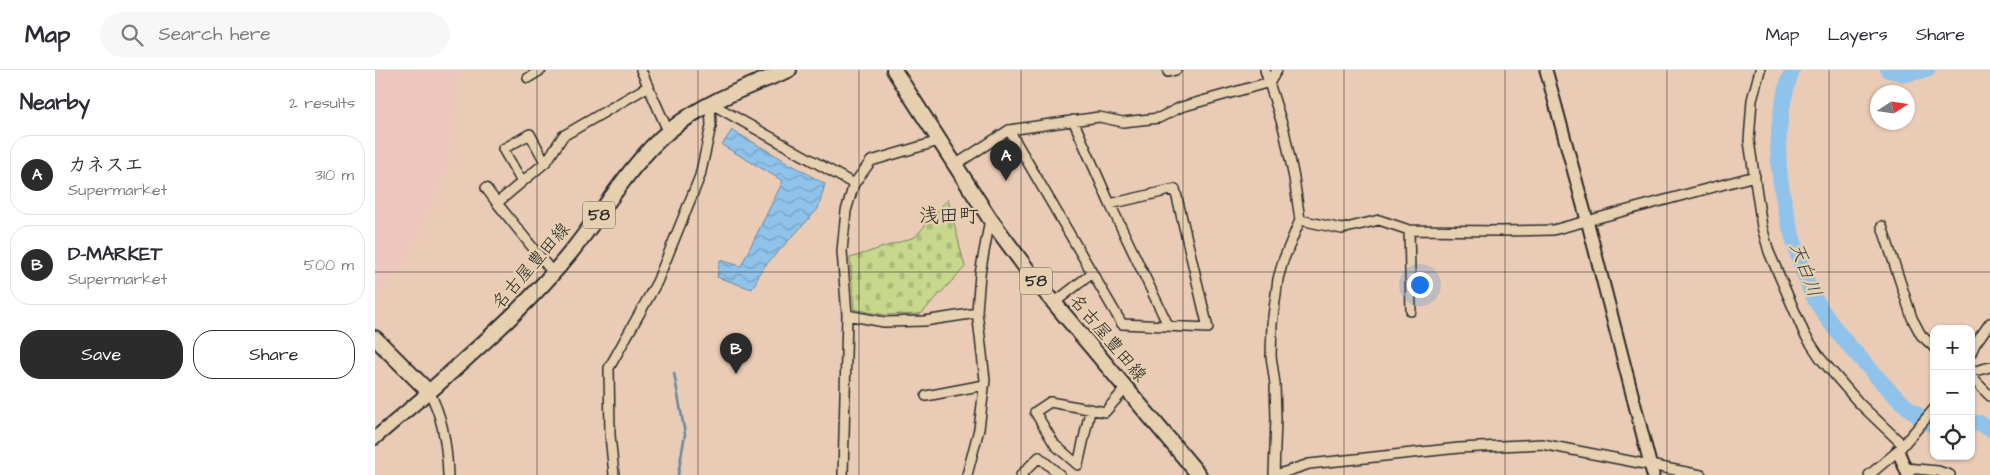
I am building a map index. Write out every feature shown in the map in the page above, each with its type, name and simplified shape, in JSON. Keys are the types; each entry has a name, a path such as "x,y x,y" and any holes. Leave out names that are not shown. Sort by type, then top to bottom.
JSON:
{"main road":[{"name":"名古屋豊田線","path":"432,397 553,273 631,172 668,132 710,103 771,74 789,70"},
{"name":"名古屋豊田線","path":"894,70 990,219 1055,303 1199,475"},
{"path":"375,338 432,397 375,438"}],"street":[{"path":"528,78 541,70"},
{"path":"641,70 668,132"},
{"path":"1265,70 1284,130 1300,220 1283,261 1278,279 1272,324 1271,356 1275,384 1276,418 1275,475 1309,464 1459,448 1542,444 1653,470 1701,475"},
{"path":"955,165 1009,130 1073,120 1099,118 1123,122 1159,118 1181,107 1270,82 1277,70"},
{"path":"1546,70 1653,470"},
{"path":"1760,70 1752,100 1749,140 1762,227 1769,252 1805,335 1821,359 1901,448 1907,471 1938,471 1950,475"},
{"path":"497,203 545,162 563,136 649,86"},
{"path":"710,103 854,184"},
{"path":"614,475 610,435 609,368 657,282 700,176 711,126 710,103"},
{"path":"1073,120 1110,204 1168,325"},
{"path":"1009,130 1091,274 1122,324 1208,328 1175,189 1110,204"},
{"path":"521,182 503,149 530,134 545,162"},
{"path":"843,475 847,315 842,251 846,211 854,184 871,161 939,141"},
{"path":"1300,220 1342,229 1379,220 1409,230 1500,232 1553,230 1755,176"},
{"path":"486,188 553,273"},
{"path":"967,475 979,430 984,385 977,313 979,274 990,219"},
{"path":"1882,226 1912,318 1921,335 1930,343"},
{"path":"1409,230 1411,311"},
{"path":"1055,303 1091,274"},
{"path":"847,315 884,322 924,321 977,313"},
{"path":"1975,344 1990,323"},
{"path":"1975,371 1990,367"},
{"path":"1975,381 1990,396"},
{"path":"926,396 984,385"},
{"path":"1090,411 1078,465 1055,445 1035,412 1050,402 1090,411 1105,412 1126,388"},
{"path":"432,397 440,418 448,475"},
{"path":"1869,475 1901,448 1930,413"},
{"path":"1021,475 1039,457 1060,475"}],"shaded area":[{"path":"375,70 461,70 447,173 402,270 375,301"}],"green space":[{"path":"948,199 965,267 921,314 884,315 854,309 850,258 915,237"}],"water":[{"path":"732,130 825,184 818,209 763,268 752,289 717,277 720,260 741,266 783,181 722,145"}],"waterway":[{"name":"天白川","path":"1792,70 1781,113 1778,156 1783,198 1788,220 1808,285 1820,308 1847,344 1891,392 1907,407 1930,424"},
{"path":"1888,70 1905,74 1927,70"},
{"path":"674,373 685,434 678,475"},
{"name":"天白川","path":"1975,424 1979,423 1990,429"}],"place":[{"name":"カネスエ","path":"1006,181"},
{"name":"D-MARKET","path":"736,374"}],"district":[{"name":"浅田町","path":"949,216"}]}
